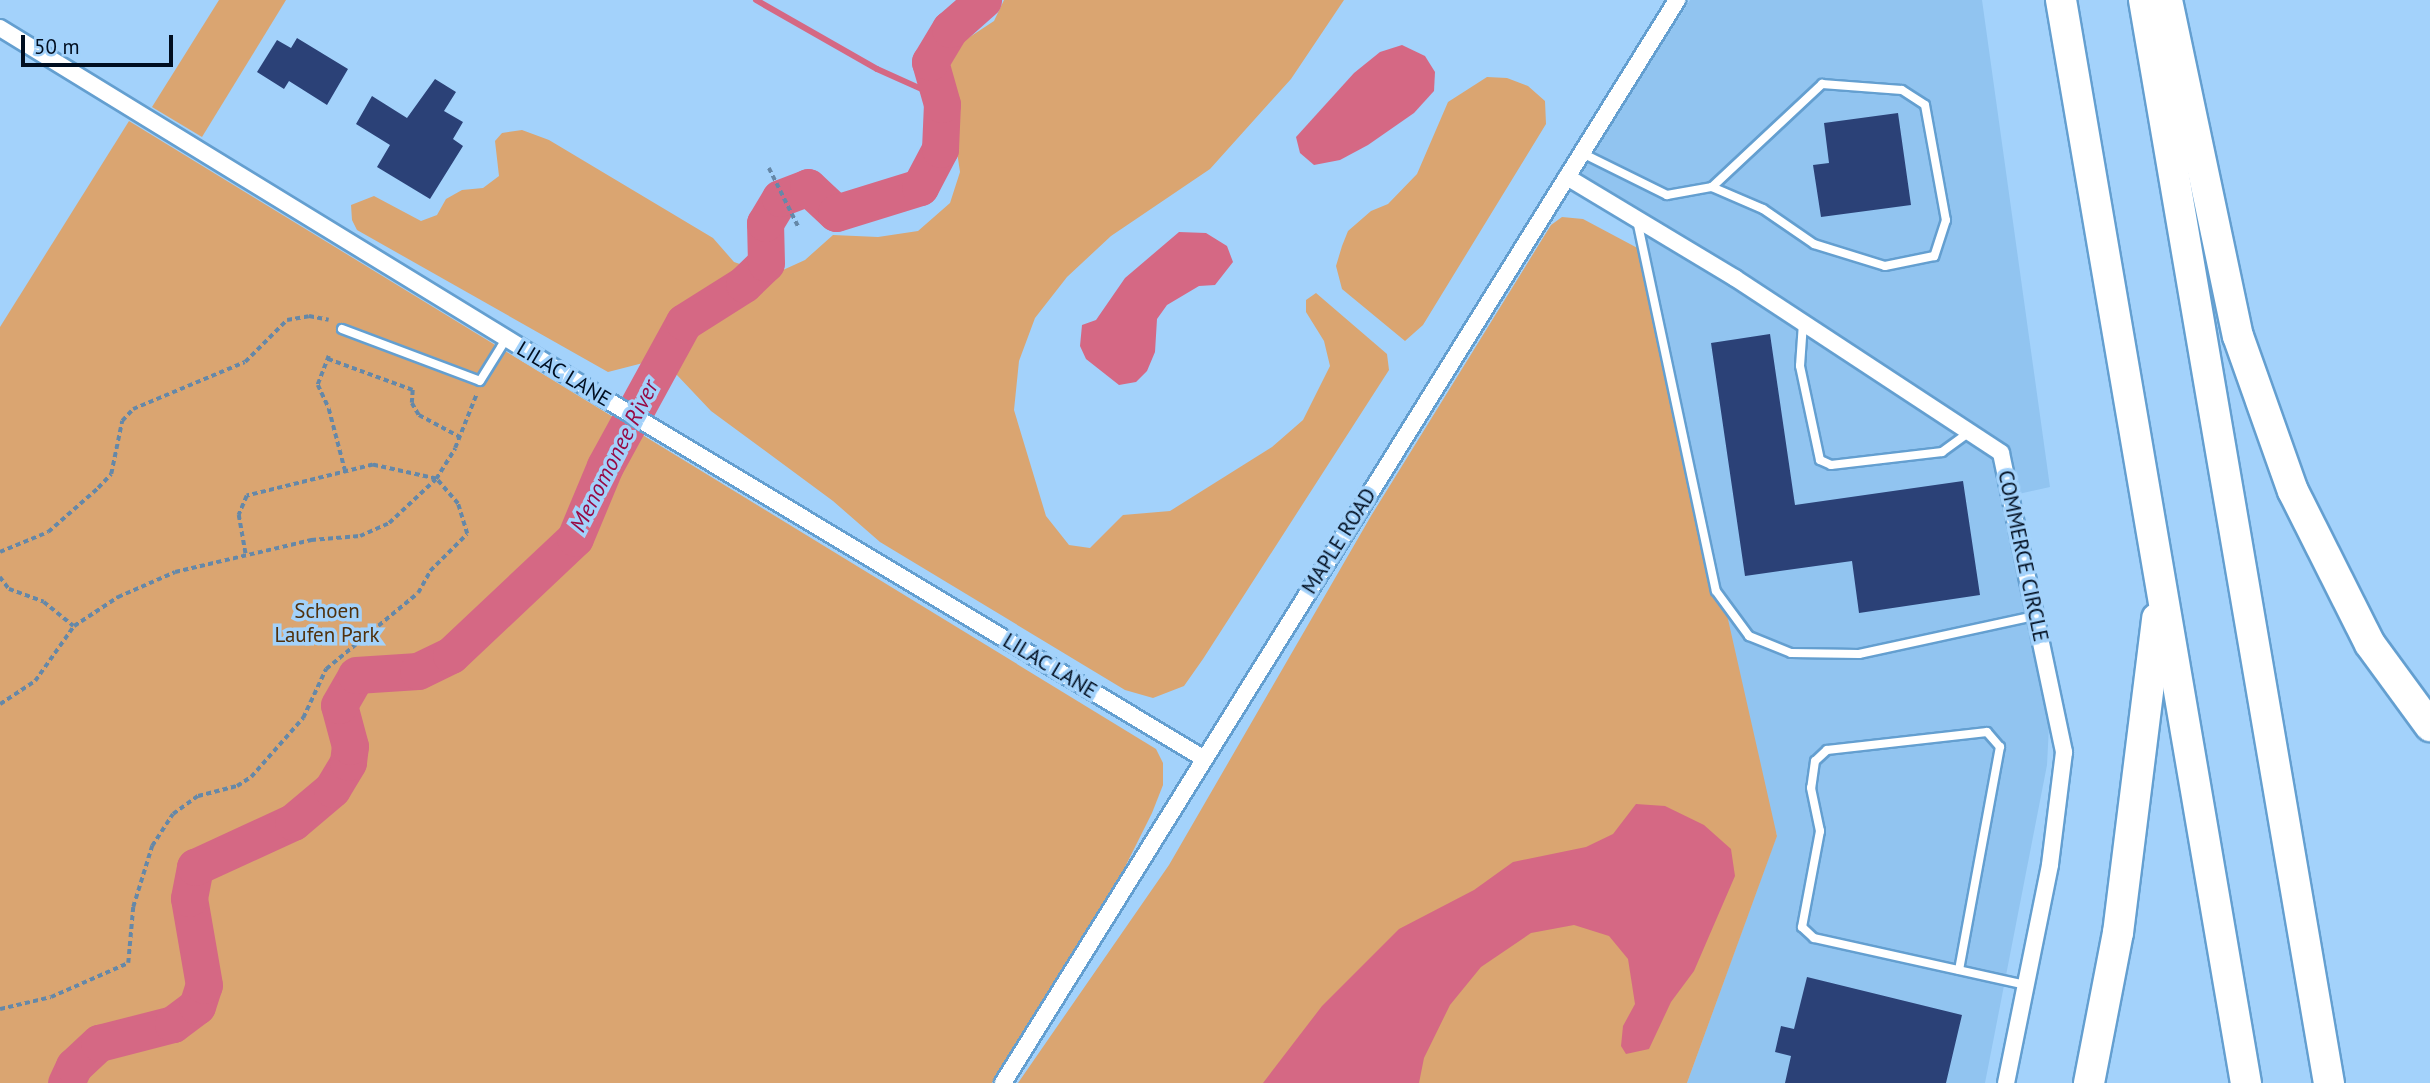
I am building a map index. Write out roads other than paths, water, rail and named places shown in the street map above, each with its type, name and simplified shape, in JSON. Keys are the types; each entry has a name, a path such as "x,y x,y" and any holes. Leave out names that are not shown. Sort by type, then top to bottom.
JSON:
{"highway":[{"path":"2061,0 2246,1083"},
{"path":"2144,0 2329,1083"},
{"path":"2167,0 2238,336 2293,491 2370,644 2430,726"},
{"path":"2089,1083 2118,933 2161,586"}],"street":[{"name":"MAPLE ROAD","path":"1003,1083 1677,0"},
{"name":"LILAC LANE","path":"0,28 506,339 1203,758"},
{"name":"COMMERCE CIRCLE","path":"1567,177 1803,323 2001,453 2064,752 2050,865 2006,1083"}],"lane":[{"path":"1582,153 1667,195 1712,187 1822,84 1902,90 1925,105 1946,220 1934,256 1885,266 1814,244 1763,209 1712,187"},
{"path":"1637,219 1716,591 1749,636 1791,653 1858,654 2035,615"},
{"path":"1803,323 1800,366 1820,460 1830,465 1942,452 1970,432"},
{"path":"342,329 480,381 506,339"},
{"path":"1959,970 2000,747 1987,732 1827,750 1815,761 1811,788 1820,831 1802,927 1814,938 2026,985"}],"waterway":[{"path":"756,0 877,69 926,91 942,104"},
{"name":"Menomonee River","path":"66,1083 74,1066 99,1043 173,1024 197,1006 204,985 189,898 195,867 293,822 332,789 348,762 350,746 339,705 356,675 418,671 451,655 575,538 605,466 684,322 744,284 766,263 765,223 780,198 808,187 836,213 920,187 940,149 942,104 930,62 950,29 983,0"}],"park label":[{"name":"Schoen Laufen Park","path":"327,623"}]}
